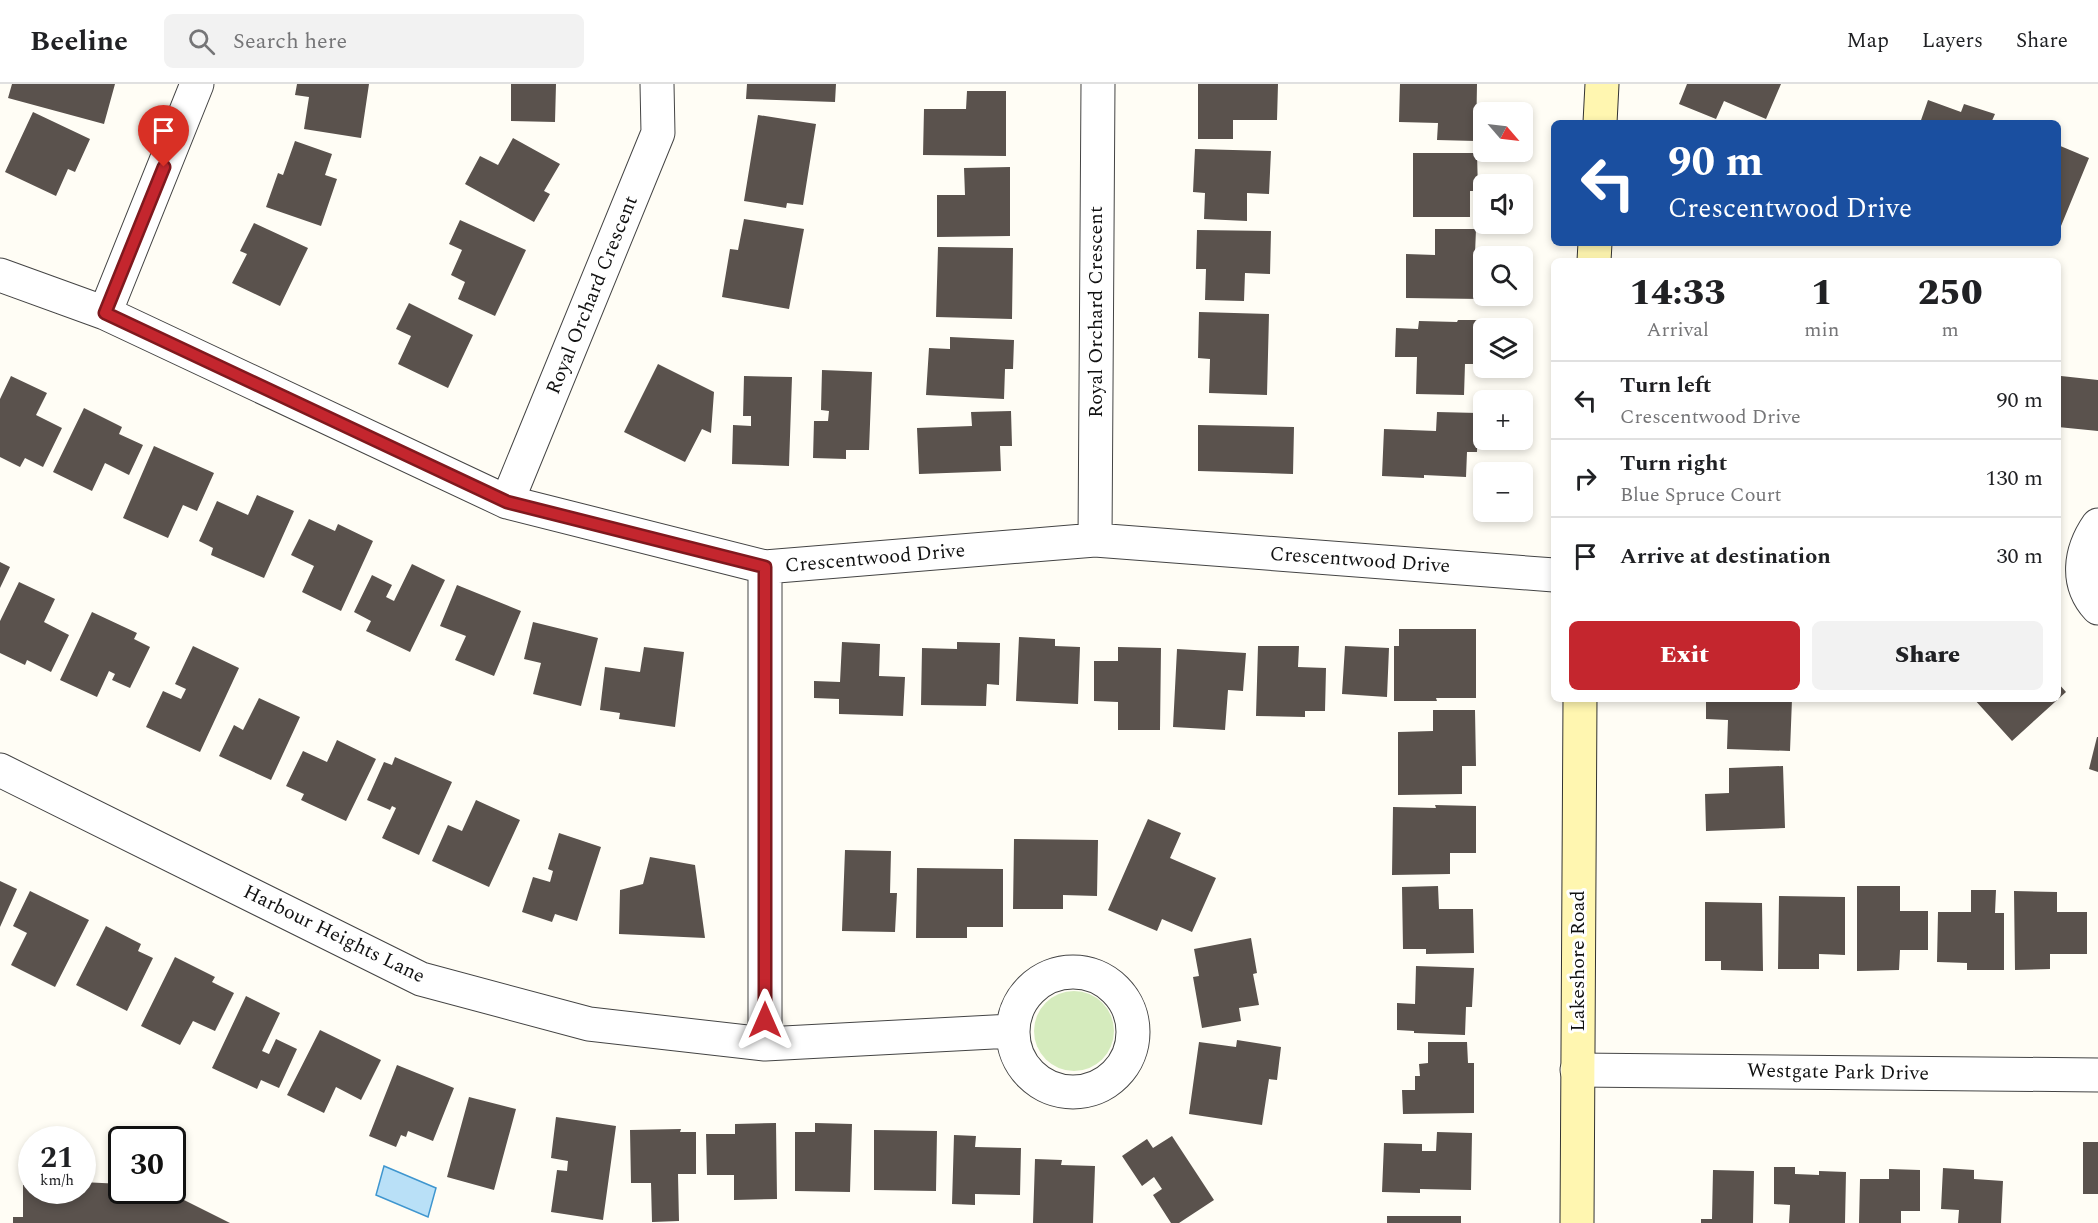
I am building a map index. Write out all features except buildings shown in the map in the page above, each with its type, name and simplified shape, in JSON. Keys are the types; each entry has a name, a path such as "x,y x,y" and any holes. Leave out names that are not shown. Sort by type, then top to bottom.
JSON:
{"main road":[{"path":"1600,120 1602,84"},
{"name":"Lakeshore Road","path":"1577,1223 1580,702"}],"street":[{"path":"105,313 197,84"},
{"name":"Royal Orchard Crescent","path":"507,502 658,134 657,84"},
{"name":"Royal Orchard Crescent","path":"1095,540 1098,84"},
{"name":"Crescentwood Drive","path":"0,275 105,313 507,502 765,567 1095,540 1551,574"},
{"path":"2098,525 2087,542 2082,562 2083,582 2091,601 2098,608"},
{"path":"765,567 765,1044"},
{"name":"Harbour Heights Lane","path":"0,770 421,979 589,1024 765,1044 1012,1031"},
{"name":"Westgate Park Drive","path":"1577,1070 2098,1075"}],"green space":[{"path":"1074,991 1089,994 1102,1003 1111,1016 1114,1031 1111,1046 1102,1059 1089,1068 1074,1071 1059,1068 1046,1059 1037,1046 1034,1031 1037,1016 1046,1003 1059,994"}],"water":[{"path":"384,1166 436,1188 428,1217 376,1195"}],"route":[{"path":"164,167 105,313 507,502 765,567 765,1020"}]}
